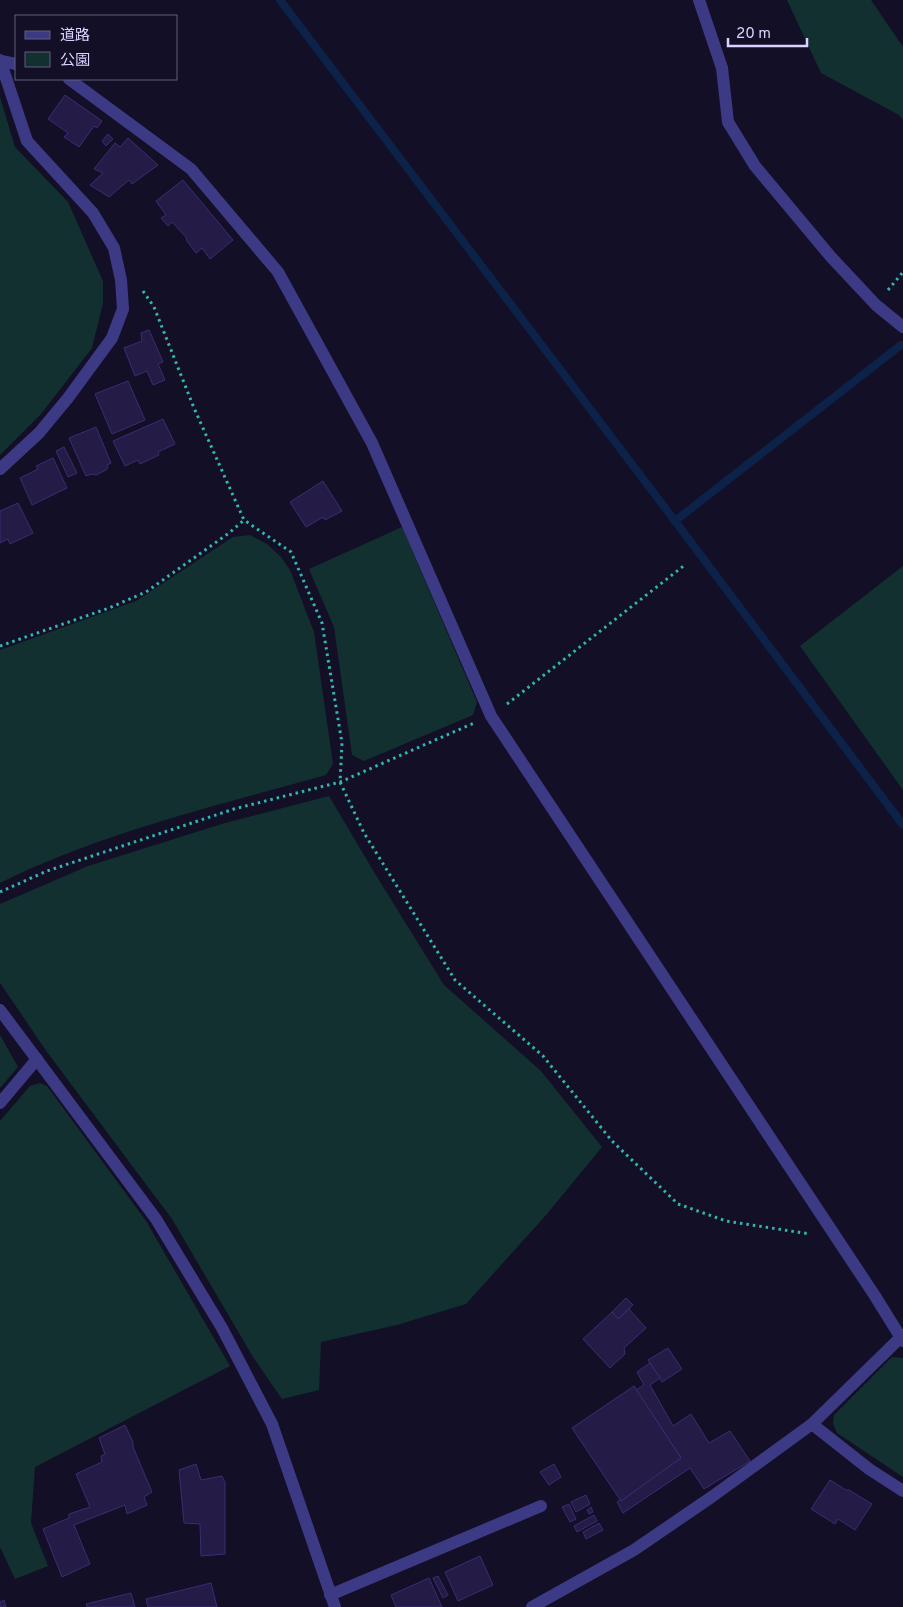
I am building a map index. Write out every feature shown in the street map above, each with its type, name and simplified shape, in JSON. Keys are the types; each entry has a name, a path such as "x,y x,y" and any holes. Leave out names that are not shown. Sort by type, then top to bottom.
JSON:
{"street":[{"path":"699,0 722,68 728,122 755,166 831,257 876,305 903,327"},
{"path":"1,60 15,64"},
{"path":"0,470 39,433 68,398 112,338 123,309 121,280 114,248 93,212 27,141 1,60"},
{"path":"70,80 190,169 278,272 372,444 492,716 902,1338 812,1424 713,1496 634,1550 532,1607"},
{"path":"0,1010 156,1219 222,1328 272,1424 332,1601 540,1506"},
{"path":"0,1102 36,1059"},
{"path":"812,1424 869,1469 903,1491"}],"path":[{"path":"139,285 154,307 194,408 244,520 291,552 322,623 342,743 340,782 364,833 455,980 543,1056 612,1141 678,1204 726,1221 836,1238"},
{"path":"0,646 109,608 146,592 229,533 244,520"},
{"path":"0,892 47,871 234,809 340,782 492,716 686,564"}],"green space":[{"path":"787,0 871,0 903,47 903,120 899,115 821,73"},
{"path":"0,97 15,147 68,202 103,281 103,303 92,348 41,414 0,455"},
{"path":"402,527 477,702 473,715 364,761 352,755 334,627 309,569"},
{"path":"250,535 267,544 281,557 290,570 314,632 333,764 326,775 160,821 79,849 0,883 0,650 136,601 233,537"},
{"path":"903,566 903,790 800,646"},
{"path":"329,796 444,985 541,1071 602,1147 547,1214 466,1304 397,1325 321,1342 319,1390 282,1399 253,1357 172,1219 47,1052 0,983 0,904 88,866 225,823"},
{"path":"0,1035 18,1067 0,1088"},
{"path":"40,1083 47,1086 146,1221 230,1366 35,1467 31,1523 48,1566 15,1579 0,1547 0,1121 30,1086"},
{"path":"892,1357 903,1358 903,1477 837,1433 833,1423 834,1415"}],"building":[{"path":"65,95 102,121 97,128 94,126 79,147 64,137 68,133 48,119"},
{"path":"108,134 113,139 106,146 102,141"},
{"path":"128,138 158,165 132,184 129,180 109,197 90,185 103,173 94,169 115,143 120,147"},
{"path":"183,180 233,240 210,259 202,248 196,253 186,237 172,222 168,226 161,218 166,215 156,201"},
{"path":"149,330 163,362 158,364 165,380 153,385 147,371 135,376 124,348 142,341 141,333"},
{"path":"128,381 145,420 112,434 95,394"},
{"path":"163,419 175,444 158,452 159,455 140,464 138,460 125,466 113,441"},
{"path":"96,427 111,463 107,465 106,470 96,475 86,476 69,438"},
{"path":"64,447 77,473 68,477 56,451"},
{"path":"53,458 67,488 32,505 20,478 38,469 36,466"},
{"path":"323,481 342,511 325,520 323,517 306,527 290,502"},
{"path":"18,503 33,533 10,544 8,539 0,543 0,511"},
{"path":"626,1298 633,1305 618,1319 612,1312"},
{"path":"629,1309 646,1328 624,1348 625,1354 610,1368 583,1339 612,1312 618,1319"},
{"path":"668,1348 682,1369 662,1382 648,1360"},
{"path":"650,1363 660,1378 650,1385 673,1426 691,1414 709,1443 730,1431 750,1461 704,1489 690,1468 623,1513 617,1502 681,1458 636,1390 644,1385 637,1372"},
{"path":"634,1386 681,1458 621,1501 572,1428"},
{"path":"125,1425 152,1492 144,1497 147,1505 127,1514 125,1505 74,1525 90,1564 62,1577 43,1529 69,1518 69,1514 90,1507 76,1474 102,1462 101,1456 105,1454 99,1438"},
{"path":"196,1464 201,1480 222,1476 225,1483 225,1554 201,1556 200,1524 184,1523 179,1470"},
{"path":"554,1464 561,1477 549,1485 540,1472"},
{"path":"830,1480 872,1504 855,1530 838,1519 835,1524 811,1509"},
{"path":"586,1495 590,1504 576,1512 571,1502"},
{"path":"569,1504 576,1519 570,1522 562,1507"},
{"path":"591,1507 593,1512 589,1514 587,1510"},
{"path":"594,1515 597,1521 577,1532 574,1526"},
{"path":"599,1523 603,1530 586,1539 583,1532"},
{"path":"480,1556 493,1585 458,1601 445,1572"},
{"path":"438,1576 448,1595 443,1598 433,1578"},
{"path":"429,1578 442,1607 396,1607 391,1595"},
{"path":"211,1583 217,1607 148,1607 146,1599"},
{"path":"131,1593 135,1607 87,1607 86,1604"},
{"path":"4,1600 6,1607 0,1607 0,1602"}],"waterway":[{"path":"280,0 903,825"},
{"path":"675,521 901,345"}]}
